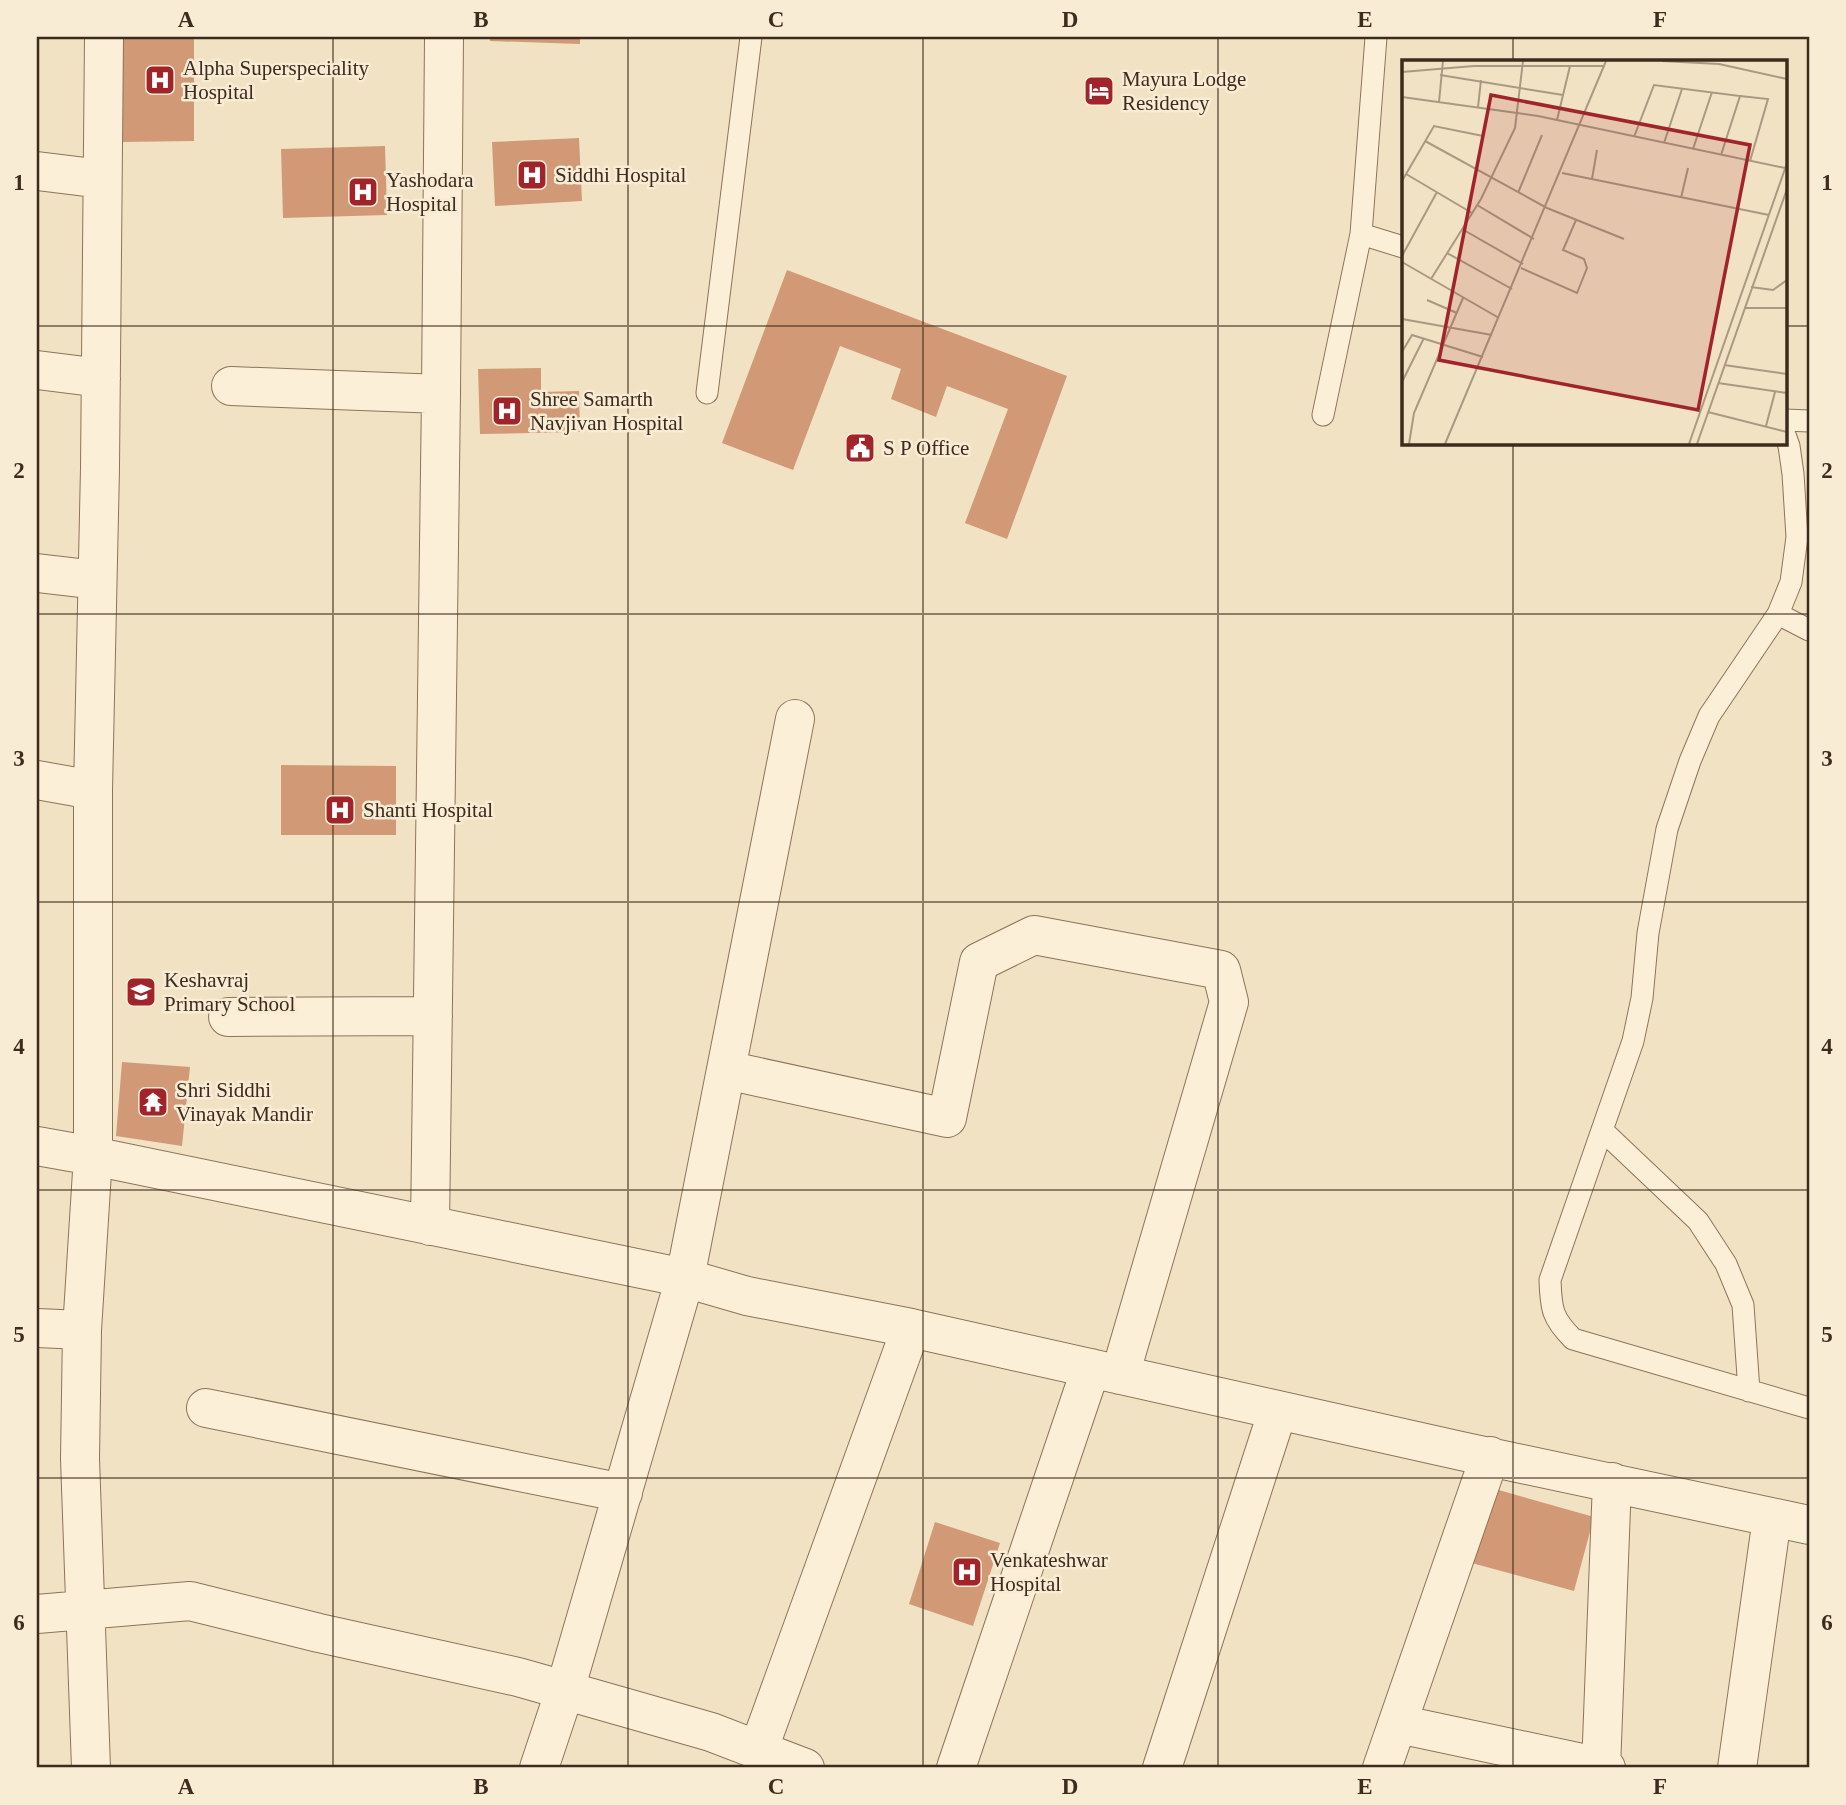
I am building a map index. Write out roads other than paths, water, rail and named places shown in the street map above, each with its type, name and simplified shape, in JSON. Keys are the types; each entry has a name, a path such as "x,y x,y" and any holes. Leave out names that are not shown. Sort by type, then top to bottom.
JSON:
{"street":[{"path":"91,1768 80,1459 82,1329 93,1156 93,790 104,37"},
{"path":"430,1226 444,37"},
{"path":"37,171 102,179"},
{"path":"37,370 101,378"},
{"path":"231,386 441,394"},
{"path":"37,573 97,580"},
{"path":"539,1768 565,1690 685,1278 795,719"},
{"path":"37,780 93,790"},
{"path":"726,1070 947,1118 979,962 1034,935 1221,970 1229,1002 1106,1371 956,1768"},
{"path":"228,1017 433,1016"},
{"path":"37,1146 685,1278 747,1296 911,1328 1809,1525"},
{"path":"37,1328 82,1329"},
{"path":"758,1751 911,1328"},
{"path":"206,1408 623,1493"},
{"path":"1162,1768 1278,1410"},
{"path":"1382,1768 1490,1456"},
{"path":"1398,1724 1503,1758 1603,1768 1612,1482"},
{"path":"1737,1768 1772,1518"},
{"path":"37,1614 190,1601 518,1677 711,1732 804,1768"}],"lane":[{"path":"707,393 751,37"},
{"path":"1323,415 1361,234 1376,37"},
{"path":"1361,234 1402,247"},
{"path":"1786,420 1809,421"},
{"path":"1786,438 1793,474 1797,537 1791,582 1778,614 1709,716 1690,761 1667,829 1648,933 1642,998 1633,1041 1550,1280 1551,1304 1558,1325 1573,1339 1809,1408"},
{"path":"1778,614 1809,630"},
{"path":"1602,1130 1698,1221 1726,1264 1743,1304 1749,1391"}],"place":[{"name":"Alpha Superspeciality Hospital","path":"160,80"},
{"name":"Mayura Lodge Residency","path":"1099,91"},
{"name":"Siddhi Hospital","path":"532,175"},
{"name":"Yashodara Hospital","path":"363,192"},
{"name":"Shree Samarth Navjivan Hospital","path":"507,411"},
{"name":"S P Office","path":"860,448"},
{"name":"Shanti Hospital","path":"340,810"},
{"name":"Keshavraj Primary School","path":"141,992"},
{"name":"Shri Siddhi Vinayak Mandir","path":"153,1102"},
{"name":"Venkateshwar Hospital","path":"967,1572"}]}
